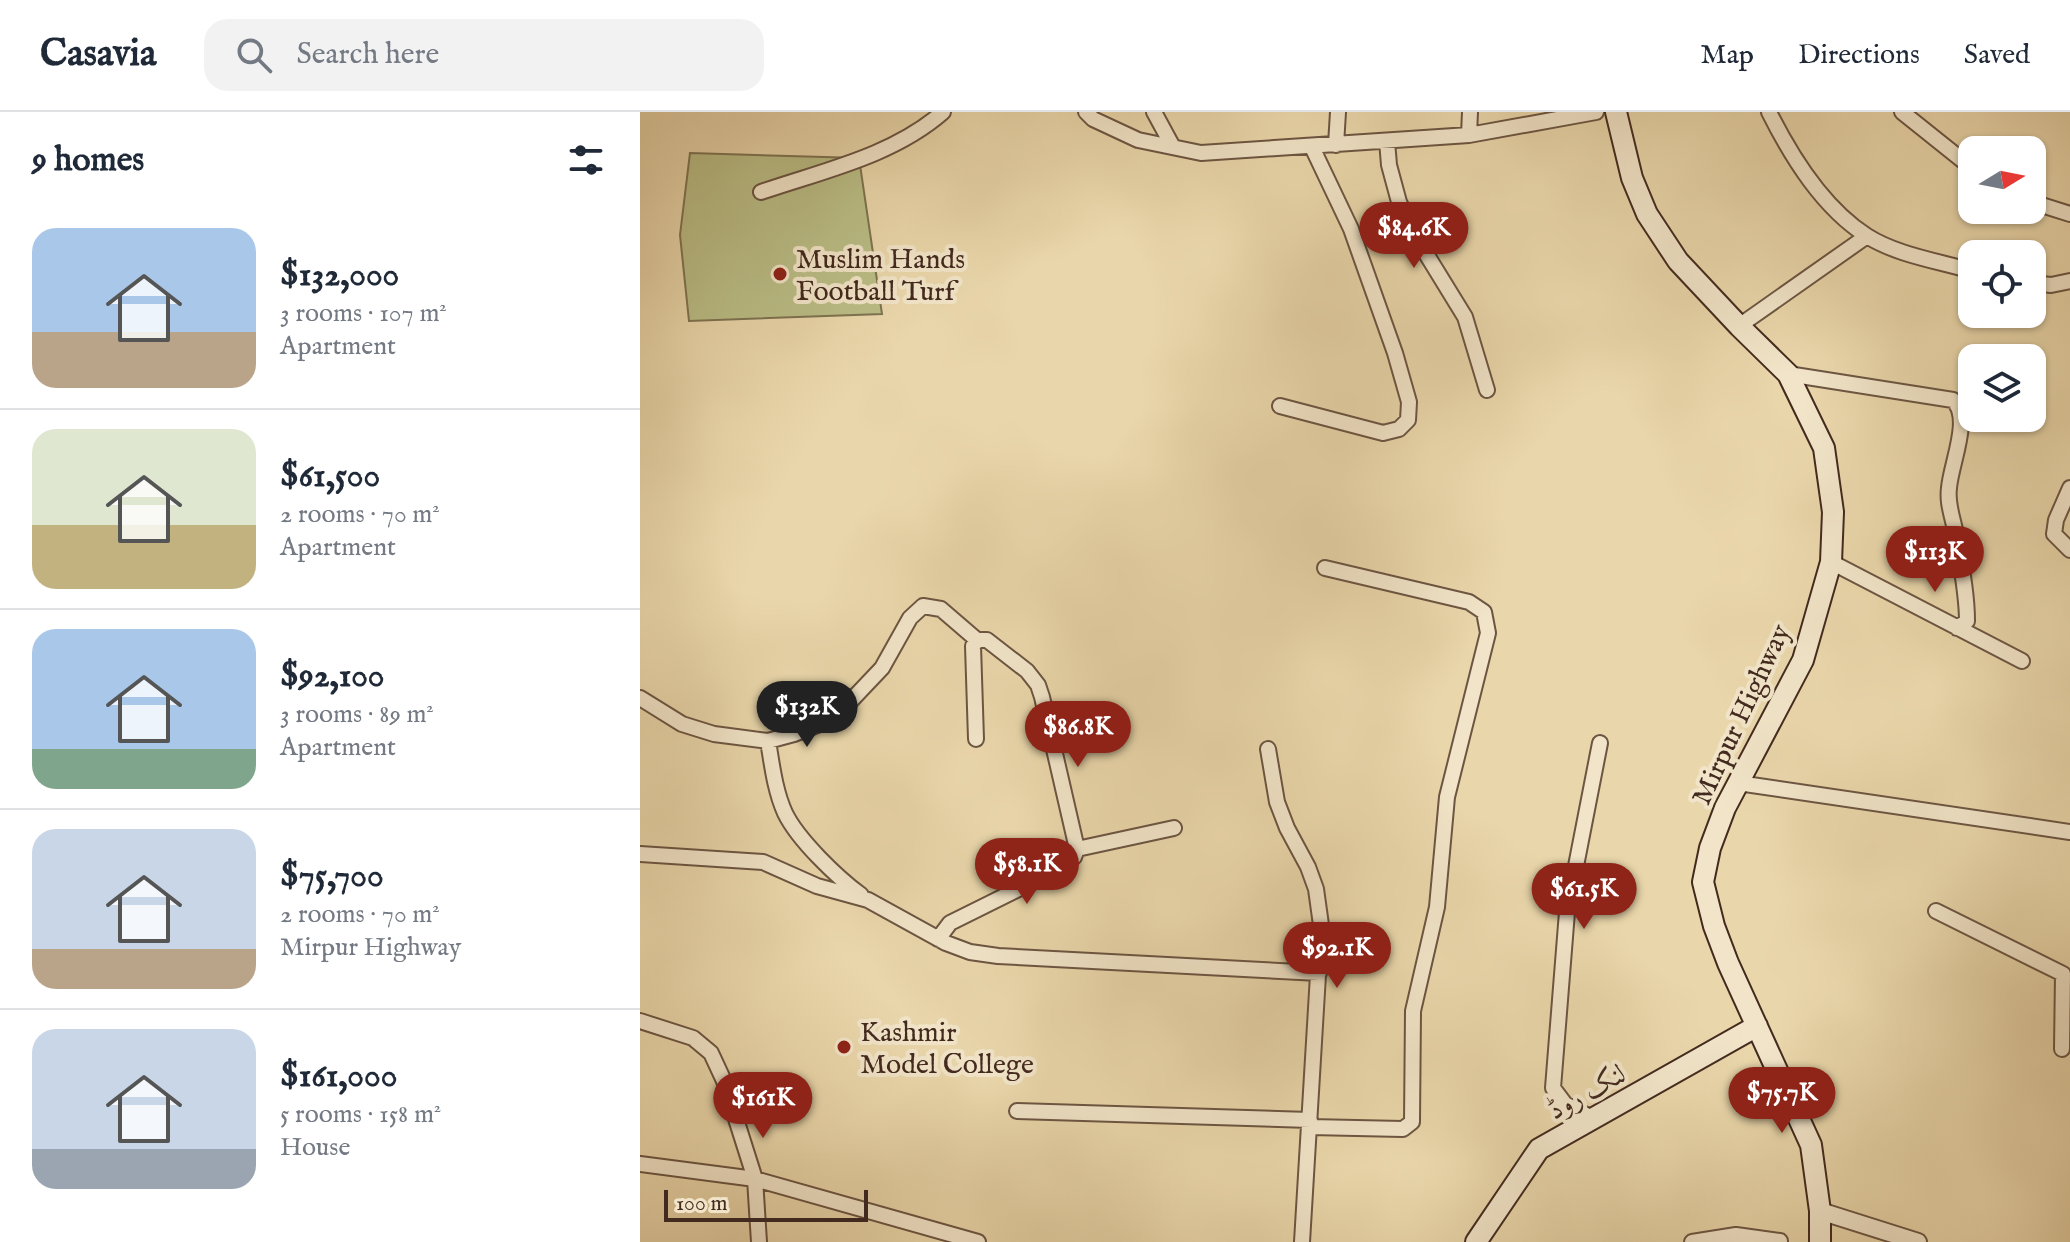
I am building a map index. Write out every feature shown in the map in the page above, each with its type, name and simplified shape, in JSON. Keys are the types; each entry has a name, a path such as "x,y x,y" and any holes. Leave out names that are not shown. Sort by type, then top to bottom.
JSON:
{"main road":[{"name":"Mirpur Highway","path":"1616,112 1632,178 1647,214 1678,261 1788,374 1824,448 1833,512 1831,562 1803,660 1725,808 1710,848 1703,882 1714,926 1811,1145 1820,1211 1820,1242"},
{"name":"لنک روڈ","path":"1476,1242 1539,1149 1757,1026"}],"street":[{"path":"761,192 888,148 926,126 943,112"},
{"path":"1086,112 1093,119 1138,140 1201,153 1469,135 1596,112"},
{"path":"1154,112 1173,147"},
{"path":"1336,145 1338,112"},
{"path":"1469,135 1470,112"},
{"path":"1769,112 1800,166 1825,200 1867,236 1893,248 1958,267"},
{"path":"1902,112 1958,157"},
{"path":"1387,141 1389,165 1399,202 1414,234 1465,317 1487,390"},
{"path":"1280,406 1383,433 1399,429 1408,420 1409,402 1390,339 1351,229 1312,147"},
{"path":"2046,206 2070,214"},
{"path":"1739,326 1867,236"},
{"path":"2046,284 2070,281"},
{"path":"1788,374 1953,400 1960,407 1962,419 1948,504 1967,621 1957,628"},
{"path":"2070,488 2056,520 2054,534 2070,550"},
{"path":"1831,562 2022,661"},
{"path":"1017,1111 1403,1129 1412,1122 1413,1011 1437,907 1447,797 1488,633 1484,612 1469,602 1325,568"},
{"path":"640,698 682,724 714,734 768,741 822,723 845,707 882,668 910,618 923,606 941,609 977,640 987,640 1027,671 1038,685 1077,849 1074,857 1059,869 950,923 938,939"},
{"path":"976,739 973,646 977,640"},
{"path":"768,741 774,780 786,815 804,840 848,885 868,900 938,939 970,952 998,956 1319,973"},
{"path":"1594,1119 1565,1104 1553,1088 1567,912 1600,743"},
{"path":"1268,749 1277,802 1316,889 1321,925 1302,1242"},
{"path":"1738,783 2070,832"},
{"path":"1077,849 1174,828"},
{"path":"640,854 725,857 763,862 817,886 868,900"},
{"path":"1936,911 2066,974 2062,1049"},
{"path":"640,1021 693,1038 711,1053 724,1081 755,1179 759,1242"},
{"path":"640,1164 755,1179 978,1242"},
{"path":"1820,1211 1918,1242"},
{"path":"1692,1242 1736,1235 1780,1241"}],"green space":[{"name":"Muslim Hands Football Turf","path":"690,153 859,158 882,314 689,321 680,235"}],"place":[{"name":"Muslim Hands Football Turf","path":"780,274"},
{"name":"Kashmir Model College","path":"844,1047"}]}
